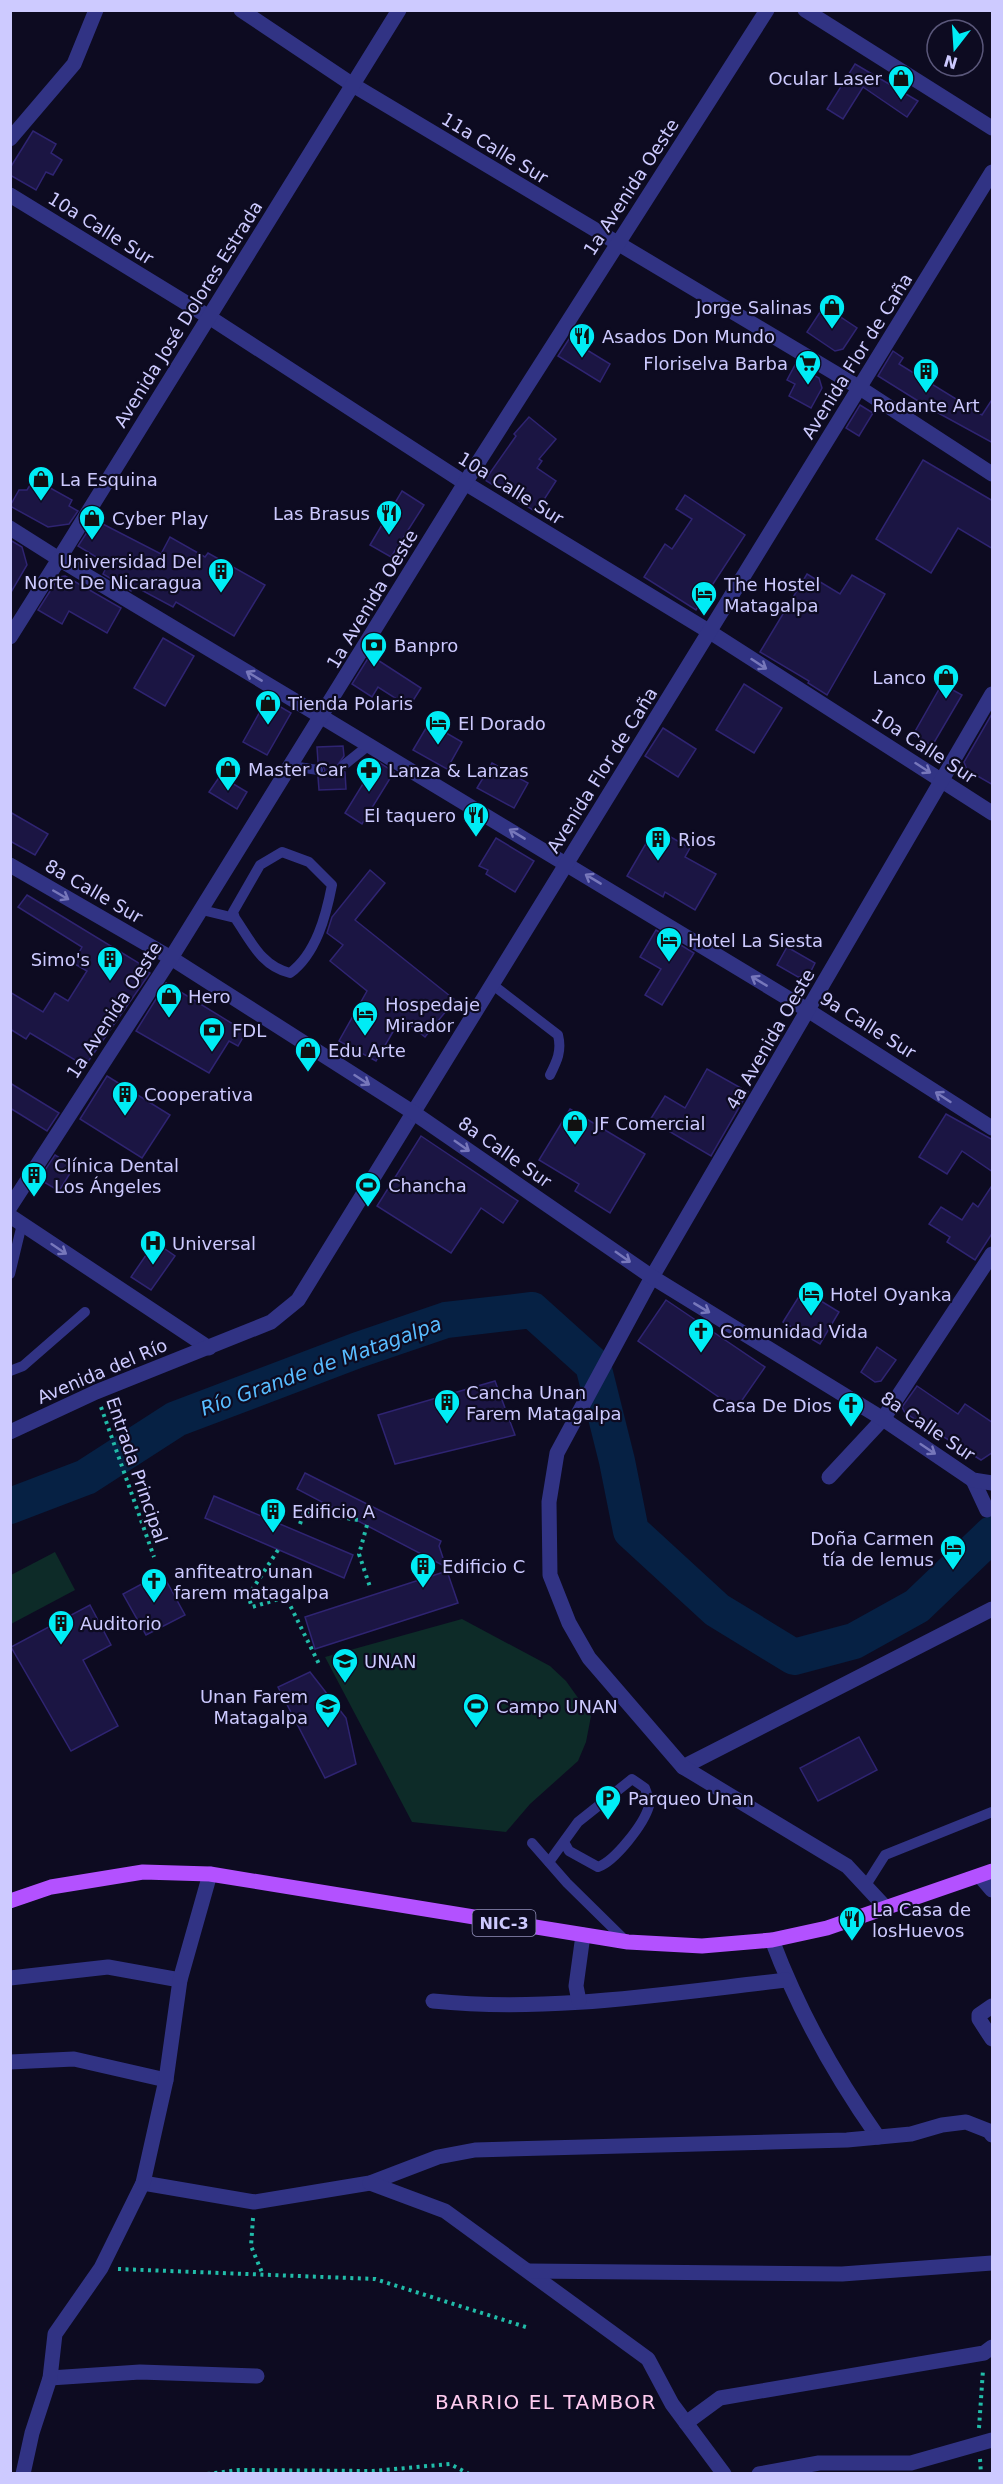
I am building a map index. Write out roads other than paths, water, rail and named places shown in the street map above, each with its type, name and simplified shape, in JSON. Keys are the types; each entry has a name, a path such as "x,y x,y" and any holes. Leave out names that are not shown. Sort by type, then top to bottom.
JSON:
{"main road":[{"name":"NIC-3","path":"10,1901 51,1887 143,1872 210,1874 628,1942 702,1946 772,1940 827,1928 986,1874"}],"street":[{"path":"10,139 74,64 96,10"},
{"name":"11a Calle Sur","path":"241,10 353,85 860,388"},
{"name":"Avenida José Dolores Estrada","path":"10,637 399,10"},
{"name":"1a Avenida Oeste","path":"10,1207 202,910 465,483 767,10"},
{"path":"805,10 993,128"},
{"name":"Avenida Flor de Caña","path":"208,1348 271,1322 298,1300 993,172"},
{"name":"10a Calle Sur","path":"10,195 209,317 465,483 710,632 993,813"},
{"path":"860,388 993,474"},
{"name":"9a Calle Sur","path":"10,528 809,1011 993,1128"},
{"name":"4a Avenida Oeste","path":"887,1909 847,1866 683,1767 589,1658 550,1575 549,1502 558,1453 652,1277 944,782 993,694"},
{"name":"8a Calle Sur","path":"10,866 171,958 414,1113 652,1277 883,1419 973,1480"},
{"path":"16,1220 208,1348"},
{"path":"829,1478 883,1419 993,1254"},
{"name":"Avenida del Río","path":"10,1432 96,1392 208,1348"},
{"path":"973,1480 993,1483"},
{"path":"973,1480 987,1510"},
{"path":"683,1767 993,1610"},
{"path":"23,2474 32,2433 50,2378 56,2334 101,2268 143,2183 166,2080 180,1980 210,1874"},
{"path":"986,1874 993,1890"},
{"path":"579,2001 576,1986 583,1935"},
{"path":"772,1940 787,1980 849,2096 878,2138"},
{"path":"10,1978 108,1967 180,1980"},
{"path":"433,2001 516,2005 579,2001 787,1980"},
{"path":"993,2006 979,2015 979,2019 993,2039"},
{"path":"10,2062 74,2059 166,2080"},
{"path":"143,2183 254,2202 370,2183 438,2157 475,2150 878,2138 911,2134 942,2125 966,2122 989,2131 993,2135"},
{"path":"370,2183 445,2211 648,2360 672,2404 724,2474"},
{"path":"528,2271 842,2274 993,2263"},
{"path":"686,2423 720,2398 988,2350"},
{"path":"50,2378 140,2372 257,2376"},
{"path":"759,2474 819,2463 911,2463 985,2442"}],"lane":[{"path":"344,765 369,745"},
{"path":"292,766 318,770"},
{"path":"202,910 235,918 262,958 275,969 290,973 303,964 326,916 332,885 309,862 282,852 260,865 233,912 235,918"},
{"path":"493,986 558,1035 561,1046 559,1057 550,1075"},
{"path":"10,1274 16,1220"},
{"path":"10,1371 22,1366 85,1312"},
{"path":"549,1862 578,1822 632,1779 645,1788 650,1804 640,1826 606,1864 598,1867 569,1851 564,1842"},
{"path":"866,1885 885,1855 993,1812"},
{"path":"532,1842 628,1942"}],"waterway":[{"name":"Río Grande de Matagalpa","path":"10,1506 86,1477 176,1419 358,1350 446,1320 532,1310 593,1365 617,1461 631,1531 717,1610 794,1657 854,1641 917,1606 992,1534"}],"place":[{"name":"Ocular Laser","path":"901,101"},
{"name":"Jorge Salinas","path":"832,330"},
{"name":"Asados Don Mundo","path":"582,359"},
{"name":"Floriselva Barba","path":"808,386"},
{"name":"Rodante Art","path":"926,394"},
{"name":"La Esquina","path":"41,502"},
{"name":"Las Brasus","path":"389,536"},
{"name":"Cyber Play","path":"92,541"},
{"name":"Universidad Del Norte De Nicaragua","path":"221,594"},
{"name":"The Hostel Matagalpa","path":"704,617"},
{"name":"Banpro","path":"374,668"},
{"name":"Lanco","path":"946,700"},
{"name":"Tienda Polaris","path":"268,726"},
{"name":"El Dorado","path":"438,746"},
{"name":"Master Car","path":"228,792"},
{"name":"Lanza & Lanzas","path":"369,793"},
{"name":"El taquero","path":"476,838"},
{"name":"Rios","path":"658,862"},
{"name":"Hotel La Siesta","path":"669,963"},
{"name":"Simo's","path":"110,982"},
{"name":"Hero","path":"169,1019"},
{"name":"Hospedaje Mirador","path":"365,1037"},
{"name":"FDL","path":"212,1053"},
{"name":"Edu Arte","path":"308,1073"},
{"name":"Cooperativa","path":"125,1117"},
{"name":"JF Comercial","path":"575,1146"},
{"name":"Clínica Dental Los Ángeles","path":"34,1198"},
{"name":"Chancha","path":"368,1208"},
{"name":"Universal","path":"153,1266"},
{"name":"Hotel Oyanka","path":"811,1317"},
{"name":"Comunidad Vida","path":"701,1354"},
{"name":"Cancha Unan Farem Matagalpa","path":"447,1425"},
{"name":"Casa De Dios","path":"851,1428"},
{"name":"Edificio A","path":"273,1534"},
{"name":"Doña Carmen tía de lemus","path":"953,1571"},
{"name":"Edificio C","path":"423,1589"},
{"name":"anfiteatro unan farem matagalpa","path":"154,1604"},
{"name":"Auditorio","path":"61,1646"},
{"name":"UNAN","path":"345,1684"},
{"name":"Unan Farem Matagalpa","path":"328,1729"},
{"name":"Campo UNAN","path":"476,1729"},
{"name":"Parqueo Unan","path":"608,1821"},
{"name":"La Casa de losHuevos","path":"852,1942"}],"district":[{"name":"BARRIO EL TAMBOR","path":"546,2402"}]}
